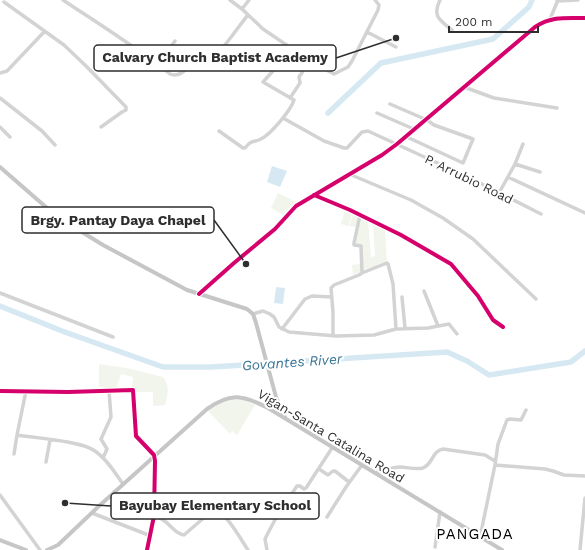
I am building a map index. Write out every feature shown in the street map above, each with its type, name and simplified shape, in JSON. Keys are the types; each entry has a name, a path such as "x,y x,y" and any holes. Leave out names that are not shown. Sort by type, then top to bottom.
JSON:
{"main road":[{"path":"0,167 47,208 76,229 103,245 176,285 247,309 253,314 278,402 285,418"},
{"name":"Vigan-Santa Catalina Road","path":"47,550 58,545 154,455 207,409 218,401 234,396 254,401 268,408 502,550"},
{"path":"268,408 274,407 278,402"},
{"path":"0,540 26,550"}],"street":[{"path":"63,0 122,38 170,74 177,76 198,59 205,61 211,60 248,15"},
{"path":"230,0 242,9 262,29 332,74 336,74 349,66 379,8 375,0"},
{"path":"242,9 249,0"},
{"path":"440,0 437,15 440,21 452,30"},
{"path":"550,19 558,1 578,0"},
{"path":"0,6 5,1 44,32 64,45 126,108 126,110 101,127"},
{"path":"200,294 275,229 292,209 407,137 535,27 550,19 585,18"},
{"path":"0,73 8,71 44,32"},
{"path":"367,32 396,47"},
{"path":"158,64 174,41"},
{"path":"219,132 245,148 251,141 261,139 267,135 283,118 294,100 263,82 282,61 291,48"},
{"path":"290,98 300,82 299,77 310,61"},
{"path":"464,87 494,98 557,108"},
{"path":"0,98 42,131 55,145"},
{"path":"390,104 437,126 473,139 463,163 407,137"},
{"path":"377,113 416,130"},
{"name":"P. Arrubio Road","path":"283,118 324,141 344,148 347,148 362,132 366,130 382,136 470,178 541,214"},
{"path":"0,127 10,137"},
{"path":"499,193 515,164 523,144"},
{"path":"515,164 540,172"},
{"path":"349,174 411,200 443,218 473,239 536,299"},
{"path":"508,177 585,213"},
{"path":"314,195 401,235 453,265 478,296 493,320 503,327"},
{"path":"360,215 354,245 361,246 362,272"},
{"path":"333,335 331,290 333,286 360,275 362,272 388,264 393,284 396,329"},
{"path":"424,291 438,326"},
{"path":"0,292 113,336"},
{"path":"282,329 305,299 312,296 332,298"},
{"path":"402,297 405,328"},
{"path":"253,314 263,311 270,314 274,317 277,325 282,329 294,333 333,335 374,334 396,329 428,328 449,324 457,334"},
{"path":"0,391 133,391 136,436 154,455 156,468 154,516 147,550"},
{"path":"14,454 26,391"},
{"path":"103,458 106,449 101,439 111,417 109,391"},
{"path":"480,537 498,444 507,420 521,420 526,410"},
{"path":"17,435 91,448 103,458 123,484"},
{"path":"46,462 50,440"},
{"path":"267,550 265,539 277,516 293,491 298,486 304,489 306,488 332,448"},
{"path":"375,473 398,467 415,469 422,468 430,462 437,451 443,449 480,454 489,457 495,463 545,469 564,475 585,476"},
{"path":"327,517 349,482 362,465"},
{"path":"319,470 329,475 332,471 335,471 349,482"},
{"path":"0,495 40,550"},
{"path":"580,550 584,525 585,498"},
{"path":"154,516 164,520 177,532 184,535 214,509 218,509 224,514 248,550"},
{"path":"435,547 440,512"},
{"path":"92,513 151,536"}],"shaded area":[{"path":"278,193 297,202 283,215 271,208"},
{"path":"345,211 352,214 348,226 341,224"},
{"path":"353,213 358,217 356,227 349,226"},
{"path":"361,217 368,220 371,257 375,256 373,222 385,228 387,263 363,270 362,245 356,244 355,241"},
{"path":"360,264 360,272 353,275 352,265"},
{"path":"99,364 126,368 163,377 167,384 168,390 165,405 153,406 153,392 136,392 132,386 133,377 121,374 116,389 99,387"},
{"path":"232,399 244,400 255,405 237,435 232,431 230,434 208,411 218,404"}],"water":[{"path":"272,166 287,171 280,187 267,182"},
{"path":"276,287 285,288 283,304 274,303"}],"waterway":[{"path":"328,113 381,63 493,39 529,7 532,0"},
{"name":"Govantes River","path":"0,306 62,331 163,367 211,367 447,352 467,361 489,375 571,362 585,351"}],"cycle path":[{"path":"199,294 275,229 296,206 382,155 397,144 535,27 541,23 553,19 585,18"},
{"path":"314,195 350,210 401,235 451,264 478,296 493,320 503,327"},
{"path":"0,391 68,392 133,390 136,436 154,455 155,461 154,516 147,550"}],"place":[{"name":"Calvary Church Baptist Academy","path":"396,38"},
{"name":"Brgy. Pantay Daya Chapel","path":"246,264"},
{"name":"Bayubay Elementary School","path":"65,503"}],"district":[{"name":"PANGADA","path":"475,534"}]}
